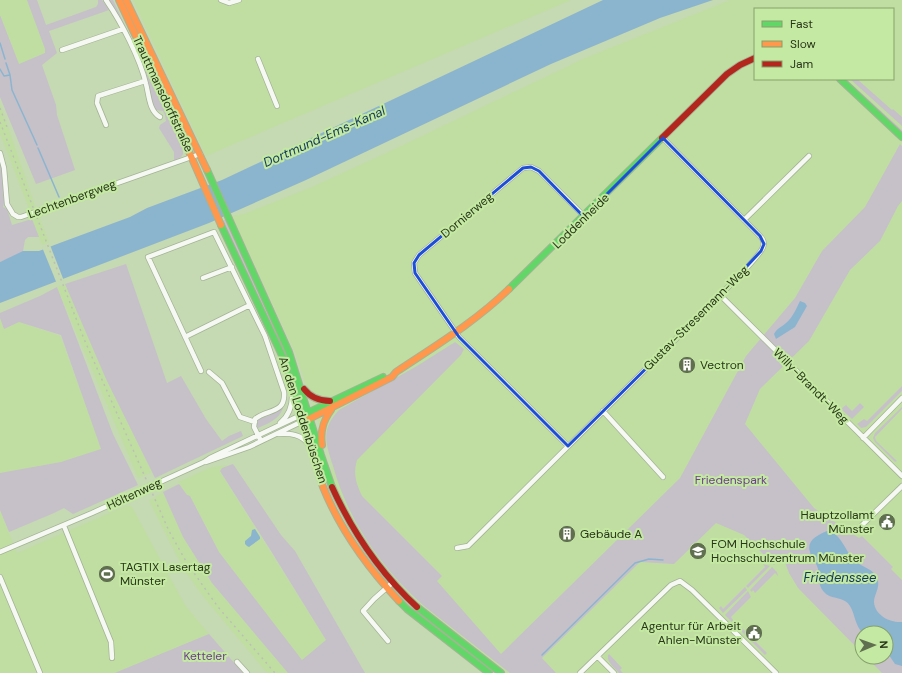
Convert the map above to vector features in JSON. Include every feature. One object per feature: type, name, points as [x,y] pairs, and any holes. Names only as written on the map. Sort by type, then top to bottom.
[{"type":"main road","name":"Trauttmansdorffstraße","points":[[119,0],[192,157]]},
{"type":"main road","name":"Trauttmansdorffstraße","points":[[126,0],[200,154]]},
{"type":"main road","name":"Loddenheide","points":[[302,418],[392,377],[396,372],[456,333],[504,293],[727,74],[740,65],[754,58]]},
{"type":"main road","points":[[841,80],[902,137]]},
{"type":"main road","name":"An den Loddenbüschen","points":[[200,154],[277,324],[300,383],[326,470],[348,518],[374,560],[392,583],[428,616],[501,673]]},
{"type":"main road","name":"An den Loddenbüschen","points":[[192,157],[220,223],[284,358],[323,486],[346,532],[367,564],[386,588],[407,609],[489,673]]},
{"type":"main road","points":[[300,383],[304,391],[309,396],[317,400],[333,404],[320,431],[326,470]]},
{"type":"street","name":"Trauttmansdorffstraße","points":[[106,0],[123,29],[141,68],[152,109],[155,114],[160,117]]},
{"type":"street","points":[[221,0],[228,3],[239,0]]},
{"type":"street","name":"Trauttmansdorffstraße","points":[[62,50],[123,29]]},
{"type":"street","points":[[258,59],[277,106]]},
{"type":"street","name":"Trauttmansdorffstraße","points":[[106,125],[97,103],[98,96],[145,81]]},
{"type":"street","name":"Gustav-Stresemann-Weg","points":[[457,548],[468,546],[720,295],[763,248],[763,240],[663,138]]},
{"type":"street","name":"Lechtenbergweg","points":[[0,152],[4,168],[7,204],[13,214],[18,217],[192,157]]},
{"type":"street","name":"Trauttmansdorffstraße","points":[[192,157],[200,154]]},
{"type":"street","points":[[744,220],[808,156]]},
{"type":"street","name":"Dornierweg","points":[[456,333],[415,272],[414,263],[415,259],[419,255],[523,168],[531,167],[539,171],[584,216]]},
{"type":"street","name":"An den Loddenbüschen","points":[[201,371],[148,257],[214,232],[267,342],[283,386],[284,400],[279,407],[274,411],[259,416],[255,422]]},
{"type":"street","points":[[203,278],[232,267]]},
{"type":"street","name":"Willy-Brandt-Weg","points":[[720,295],[902,476]]},
{"type":"street","points":[[185,337],[250,305]]},
{"type":"street","points":[[456,333],[466,346],[568,446]]},
{"type":"street","points":[[209,372],[222,383],[240,417],[255,422],[254,427],[261,442]]},
{"type":"street","name":"Höltenweg","points":[[276,427],[285,419],[291,404],[291,379]]},
{"type":"street","points":[[863,438],[902,398]]},
{"type":"street","points":[[603,412],[664,477]]},
{"type":"street","name":"Höltenweg","points":[[204,462],[258,435],[302,418]]},
{"type":"street","name":"Höltenweg","points":[[0,552],[64,526],[204,462],[261,442],[302,418]]},
{"type":"street","points":[[276,434],[292,434],[300,436],[306,440],[311,448]]},
{"type":"street","points":[[856,531],[902,486]]},
{"type":"street","points":[[64,526],[111,642],[112,658]]},
{"type":"street","points":[[0,577],[40,673]]},
{"type":"street","points":[[580,673],[671,585],[680,581],[692,590],[776,673]]},
{"type":"street","points":[[388,641],[363,611],[364,608],[392,583]]},
{"type":"street","points":[[598,657],[614,673]]},
{"type":"street","points":[[237,662],[247,673]]},
{"type":"highlighted area","points":[[663,138],[760,236],[764,244],[761,251],[720,295],[568,446],[459,337],[415,273],[414,263],[419,255],[523,168],[531,167],[539,171],[584,217]]},
{"type":"shaded area","points":[[0,0],[27,0],[46,49],[45,53],[19,64],[0,15]]},
{"type":"shaded area","points":[[133,0],[571,0],[206,156]]},
{"type":"shaded area","points":[[730,0],[902,0],[902,673],[504,673],[418,605],[394,581],[376,559],[341,505],[333,482],[330,456],[295,352],[232,216],[244,214],[312,187],[585,58]]},
{"type":"shaded area","points":[[0,103],[36,209],[30,211],[0,134]]},
{"type":"shaded area","points":[[38,214],[49,242],[42,245],[31,216]]},
{"type":"shaded area","points":[[65,284],[106,379],[152,472],[138,478],[57,287]]},
{"type":"shaded area","points":[[0,318],[4,329],[19,322],[60,336],[102,449],[61,462],[0,473]]},
{"type":"shaded area","points":[[230,465],[222,468],[220,472],[326,640],[302,661],[219,552],[190,496],[187,495],[178,482],[212,467]]},
{"type":"shaded area","points":[[163,492],[183,537],[212,583],[288,673],[267,673],[205,599],[184,570],[149,501]]},
{"type":"shaded area","points":[[128,505],[132,507],[185,605],[209,634],[115,673],[0,673],[0,510],[17,553]]},
{"type":"green space","points":[[27,0],[37,0],[46,25],[96,7],[98,0],[102,0],[109,10],[49,31],[57,53],[42,65],[56,105],[57,115],[75,170],[36,184],[0,97],[0,15],[19,64],[45,53],[45,49]]},
{"type":"green space","points":[[108,0],[113,0],[183,147],[183,154],[174,161],[174,152],[159,128],[160,125],[166,121],[165,115],[163,111],[156,110],[154,108],[145,72]]},
{"type":"green space","points":[[844,80],[847,80],[902,130],[902,132]]},
{"type":"green space","points":[[851,80],[858,80],[902,117],[902,126]]},
{"type":"green space","name":"Friedenspark","points":[[900,144],[902,146],[902,201],[880,241],[850,270],[809,341],[760,389],[745,424],[814,508],[859,538],[862,536],[893,567],[891,569],[902,580],[902,673],[882,673],[874,665],[894,665],[894,625],[854,625],[854,645],[798,588],[789,573],[783,557],[774,565],[744,535],[716,523],[674,564],[640,562],[542,658],[556,673],[510,673],[424,606],[394,576],[368,543],[357,525],[339,486],[328,450],[326,437],[329,424],[339,410],[417,366],[455,342],[464,349],[461,355],[357,460],[355,470],[356,478],[362,496],[442,576],[437,581],[501,654],[680,478],[746,356],[795,298],[822,251],[865,207]]},
{"type":"green space","points":[[0,160],[2,167],[3,207],[7,209],[12,225],[32,219],[39,237],[28,237],[25,240],[22,253],[0,262]]},
{"type":"green space","points":[[226,219],[278,331],[293,369],[303,407],[287,358],[222,221]]},
{"type":"green space","points":[[126,264],[167,383],[181,376],[206,419],[222,441],[241,431],[243,436],[155,478],[106,379],[65,284]]},
{"type":"green space","points":[[57,287],[113,434],[138,485],[73,514],[64,508],[9,532],[0,510],[0,473],[61,462],[101,449],[61,335],[19,322],[4,329],[0,318],[0,313]]},
{"type":"green space","points":[[902,386],[902,391],[866,427],[861,428],[857,424],[864,419],[867,421]]},
{"type":"green space","points":[[284,403],[281,413],[275,419],[258,428],[257,421],[259,419],[277,412]]},
{"type":"green space","points":[[860,403],[864,407],[852,419],[841,409],[846,405],[852,411]]},
{"type":"green space","points":[[902,407],[902,409],[875,437],[876,441],[897,461],[895,462],[875,442],[873,438],[875,433]]},
{"type":"green space","points":[[233,464],[281,535],[295,551],[365,673],[288,673],[212,583],[183,537],[163,492],[179,484],[187,495],[190,496],[219,552],[302,660],[326,640],[220,471],[222,468]]},
{"type":"green space","points":[[763,564],[770,566],[748,588],[746,586],[765,567]]},
{"type":"green space","points":[[772,567],[777,572],[778,576],[775,573],[755,593],[753,590],[752,592],[750,590]]},
{"type":"green space","points":[[745,587],[747,590],[723,613],[719,608],[721,606],[723,609]]},
{"type":"green space","points":[[748,591],[751,597],[731,617],[733,620],[732,622],[725,615]]},
{"type":"green space","points":[[736,622],[767,653],[765,655],[734,624]]},
{"type":"green space","name":"Ketteler","points":[[209,634],[243,673],[115,673],[117,672]]},
{"type":"green space","points":[[609,654],[622,668],[620,670],[623,673],[619,673],[611,665],[608,658]]},
{"type":"water","name":"Dortmund-Ems-Kanal","points":[[603,0],[713,0],[660,18],[551,64],[306,180],[209,223],[0,303],[0,262],[23,251],[39,251],[130,217],[147,208],[222,180]]},
{"type":"water","points":[[800,301],[805,303],[807,306],[795,327],[776,339],[774,334],[791,318]]},
{"type":"water","points":[[255,529],[260,539],[249,547],[245,544],[245,541],[251,536],[252,530]]},
{"type":"water","name":"Friedenssee","points":[[827,531],[832,532],[840,539],[855,561],[871,570],[875,575],[878,581],[878,587],[874,599],[877,611],[884,618],[902,622],[902,666],[894,663],[894,625],[857,625],[852,609],[848,603],[829,596],[821,588],[819,573],[809,548],[811,541]]},
{"type":"pier","points":[[50,245],[64,281],[57,284],[42,247]]},
{"type":"waterway","points":[[0,43],[5,59]]},
{"type":"waterway","points":[[6,63],[10,75],[12,90],[37,145]]},
{"type":"waterway","points":[[0,69],[4,76],[10,75]]},
{"type":"waterway","points":[[38,148],[59,197]]},
{"type":"waterway","points":[[542,655],[635,563],[649,559],[663,560]]},
{"type":"railway","points":[[0,108],[7,127]]},
{"type":"railway","points":[[0,122],[84,339],[169,531],[187,563],[218,607],[275,673]]},
{"type":"traffic: fast","points":[[841,80],[902,137]]},
{"type":"traffic: fast","points":[[509,289],[662,138]]},
{"type":"traffic: fast","points":[[207,170],[289,352],[332,487]]},
{"type":"traffic: fast","points":[[221,225],[286,364],[315,460]]},
{"type":"traffic: fast","points":[[307,413],[383,377]]},
{"type":"traffic: fast","points":[[399,601],[407,609],[489,673]]},
{"type":"traffic: fast","points":[[417,607],[501,673]]},
{"type":"traffic: slow","points":[[119,0],[180,131],[221,225]]},
{"type":"traffic: slow","points":[[126,0],[207,170]]},
{"type":"traffic: slow","points":[[307,420],[392,377],[396,372],[469,323],[509,289]]},
{"type":"traffic: slow","points":[[322,445],[321,435],[323,426],[331,410]]},
{"type":"traffic: slow","points":[[315,460],[323,487],[346,533],[376,575],[399,601]]},
{"type":"traffic: jam","points":[[662,138],[727,74],[740,65],[754,58]]},
{"type":"traffic: jam","points":[[304,389],[309,395],[322,400],[330,401]]},
{"type":"traffic: jam","points":[[332,487],[340,504],[368,552],[391,580],[417,607]]},
{"type":"place","name":"Vectron","points":[[687,365]]},
{"type":"place","name":"Hauptzollamt Münster","points":[[887,522]]},
{"type":"place","name":"Gebäude A","points":[[567,534]]},
{"type":"place","name":"FOM Hochschule Hochschulzentrum Münster","points":[[698,551]]},
{"type":"place","name":"TAGTIX Lasertag Münster","points":[[107,574]]},
{"type":"place","name":"Agentur für Arbeit Ahlen-Münster","points":[[754,633]]}]
